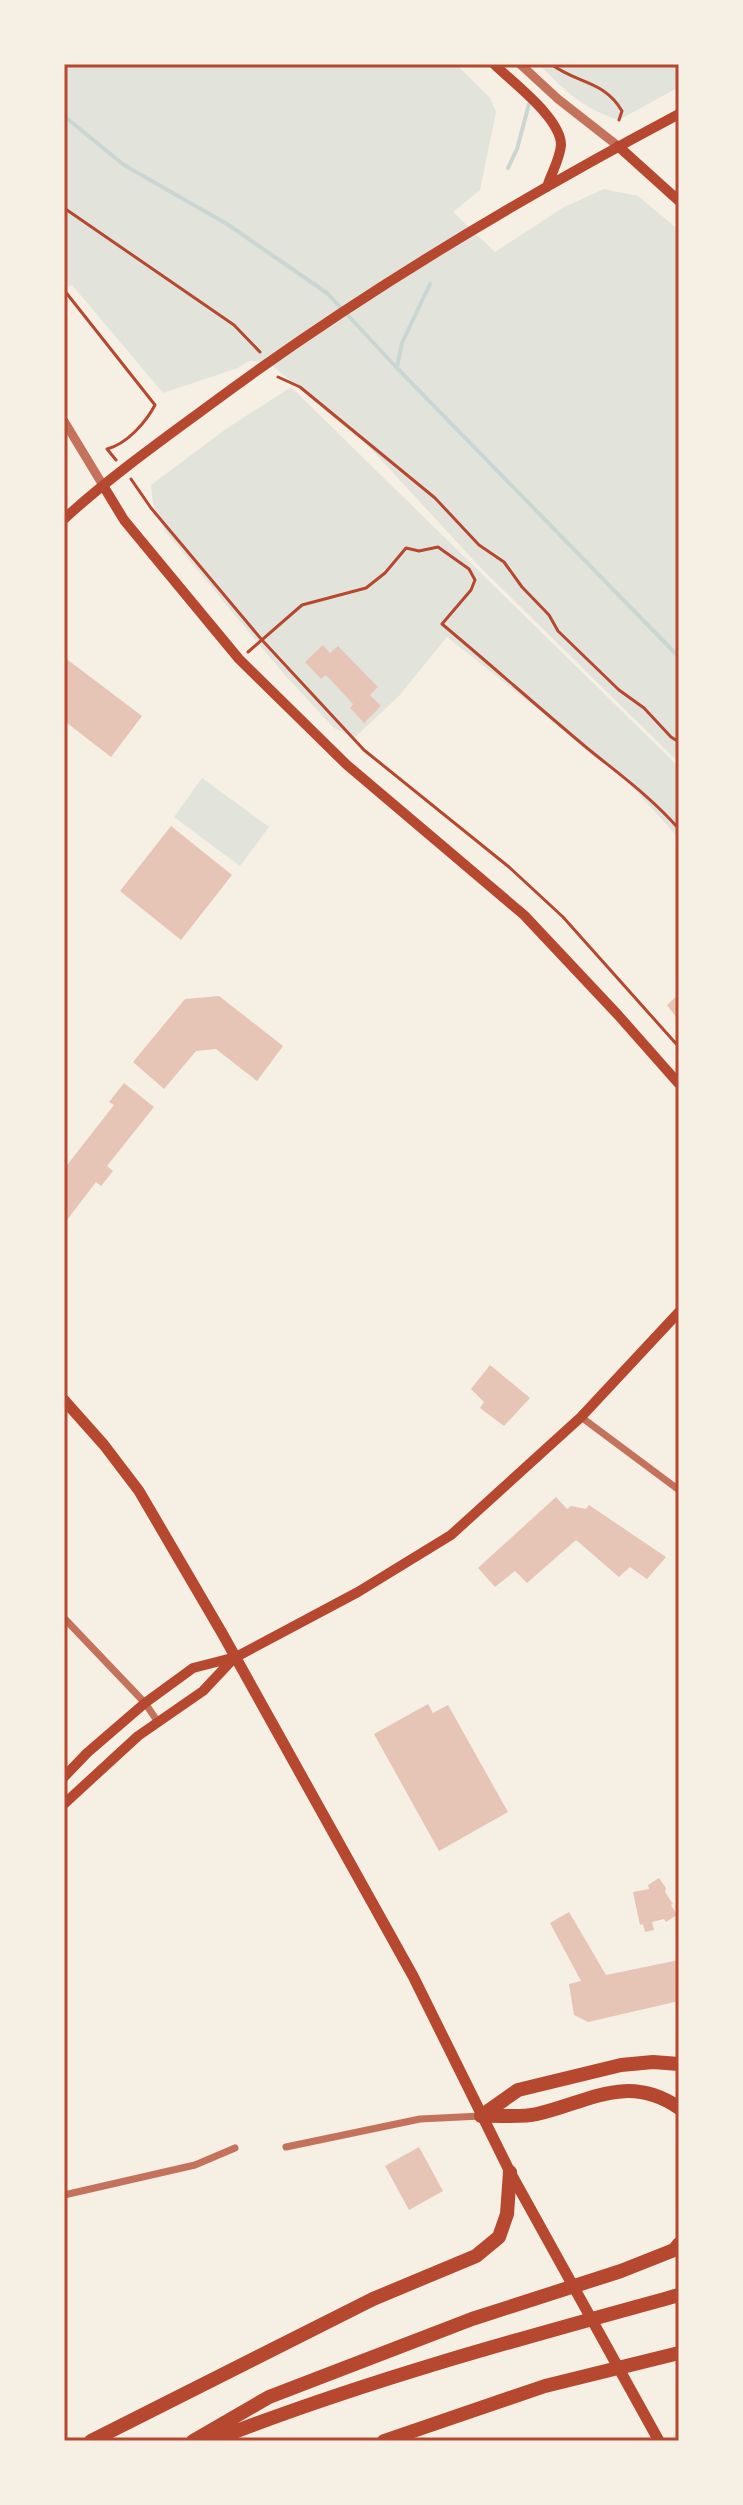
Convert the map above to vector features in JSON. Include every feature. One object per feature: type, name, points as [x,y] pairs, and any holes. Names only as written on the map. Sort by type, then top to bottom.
[{"type":"highway","points":[[481,2116],[518,2090],[621,2065],[653,2062],[679,2064]]},
{"type":"highway","points":[[481,2116],[535,2115],[614,2092],[637,2092],[663,2099],[679,2108]]},
{"type":"highway","points":[[91,2441],[373,2299],[476,2256],[499,2237],[507,2214],[510,2172]]},
{"type":"highway","points":[[193,2441],[269,2397],[472,2319],[621,2271],[674,2250],[679,2244]]},
{"type":"highway","points":[[211,2441],[341,2395],[507,2343],[679,2295]]},
{"type":"highway","points":[[384,2441],[545,2386],[679,2353]]},
{"type":"main road","points":[[494,64],[551,119],[559,134],[560,153],[547,187]]},
{"type":"main road","points":[[64,519],[124,469],[291,345],[431,253],[679,114]]},
{"type":"main road","points":[[618,146],[679,201]]},
{"type":"main road","points":[[104,487],[124,520],[239,659],[347,765],[524,915],[608,1003],[679,1084]]},
{"type":"main road","points":[[64,1777],[145,1703],[193,1668],[236,1657],[358,1592],[451,1535],[581,1417],[679,1312]]},
{"type":"main road","points":[[64,1400],[139,1491],[236,1657],[413,1976],[510,2172],[659,2441]]},
{"type":"main road","points":[[64,1804],[138,1736],[203,1691],[236,1657]]},
{"type":"street","points":[[520,64],[558,99],[618,146]]},
{"type":"street","points":[[64,421],[104,487]]},
{"type":"street","points":[[581,1417],[679,1490]]},
{"type":"street","points":[[64,1618],[145,1703],[158,1722]]},
{"type":"street","points":[[286,2147],[420,2119],[481,2116]]},
{"type":"street","points":[[64,2195],[195,2165],[235,2148]]},
{"type":"path","points":[[551,64],[568,75],[602,88],[614,98],[622,111],[619,120]]},
{"type":"path","points":[[64,208],[234,325],[262,354]]},
{"type":"path","points":[[64,290],[155,405],[141,426],[113,448],[107,449],[151,508],[262,640],[364,750],[509,867],[563,917],[679,1047]]},
{"type":"path","points":[[278,377],[312,396],[435,498],[479,545],[504,562],[522,587],[549,615],[558,631],[679,742]]},
{"type":"path","points":[[239,659],[302,605],[366,588],[385,573],[406,548],[419,551],[438,547],[469,569],[475,580],[471,590],[442,624],[643,792],[679,829]]},
{"type":"shaded area","points":[[64,64],[456,64],[490,98],[496,112],[480,190],[453,212],[495,252],[564,207],[604,189],[638,196],[679,230],[679,763],[479,566],[371,449],[268,362],[249,361],[238,368],[163,393],[72,285],[64,288]]},
{"type":"shaded area","points":[[539,64],[679,64],[679,87],[619,120],[595,111],[575,98]]},
{"type":"shaded area","points":[[291,387],[679,767],[679,838],[623,777],[447,637],[398,697],[354,738],[334,728],[283,673],[165,531],[153,504],[151,485],[226,429]]},
{"type":"shaded area","points":[[202,778],[269,827],[240,866],[174,817]]},
{"type":"building","points":[[323,645],[330,653],[338,646],[378,687],[370,695],[381,706],[364,723],[350,708],[353,704],[326,675],[321,679],[305,662]]},
{"type":"building","points":[[64,657],[142,716],[111,757],[67,723],[64,727]]},
{"type":"building","points":[[171,826],[232,875],[181,940],[120,891]]},
{"type":"building","points":[[679,994],[679,1021],[667,1005]]},
{"type":"building","points":[[219,996],[283,1046],[257,1081],[216,1049],[196,1051],[164,1089],[133,1062],[185,999]]},
{"type":"building","points":[[124,1083],[154,1107],[107,1166],[113,1171],[101,1186],[96,1182],[64,1224],[64,1169],[114,1105],[109,1102]]},
{"type":"building","points":[[490,1365],[530,1398],[504,1426],[480,1408],[484,1402],[471,1389]]},
{"type":"building","points":[[556,1497],[567,1509],[571,1506],[586,1509],[589,1505],[666,1557],[647,1579],[630,1567],[619,1577],[576,1540],[527,1583],[515,1571],[495,1587],[478,1568]]},
{"type":"building","points":[[428,1704],[433,1713],[448,1705],[508,1812],[439,1851],[374,1734]]},
{"type":"building","points":[[659,1878],[677,1915],[666,1922],[664,1919],[652,1922],[654,1930],[645,1932],[643,1924],[640,1925],[633,1892],[649,1889],[648,1885]]},
{"type":"building","points":[[569,1912],[606,1975],[679,1960],[679,2001],[588,2022],[574,2015],[569,1984],[581,1981],[550,1923]]},
{"type":"building","points":[[419,2147],[443,2191],[409,2210],[385,2166]]},
{"type":"waterway","points":[[508,168],[517,149],[529,104]]},
{"type":"waterway","points":[[64,116],[124,165],[227,224],[327,293],[679,657]]},
{"type":"waterway","points":[[397,367],[402,343],[430,284]]}]
